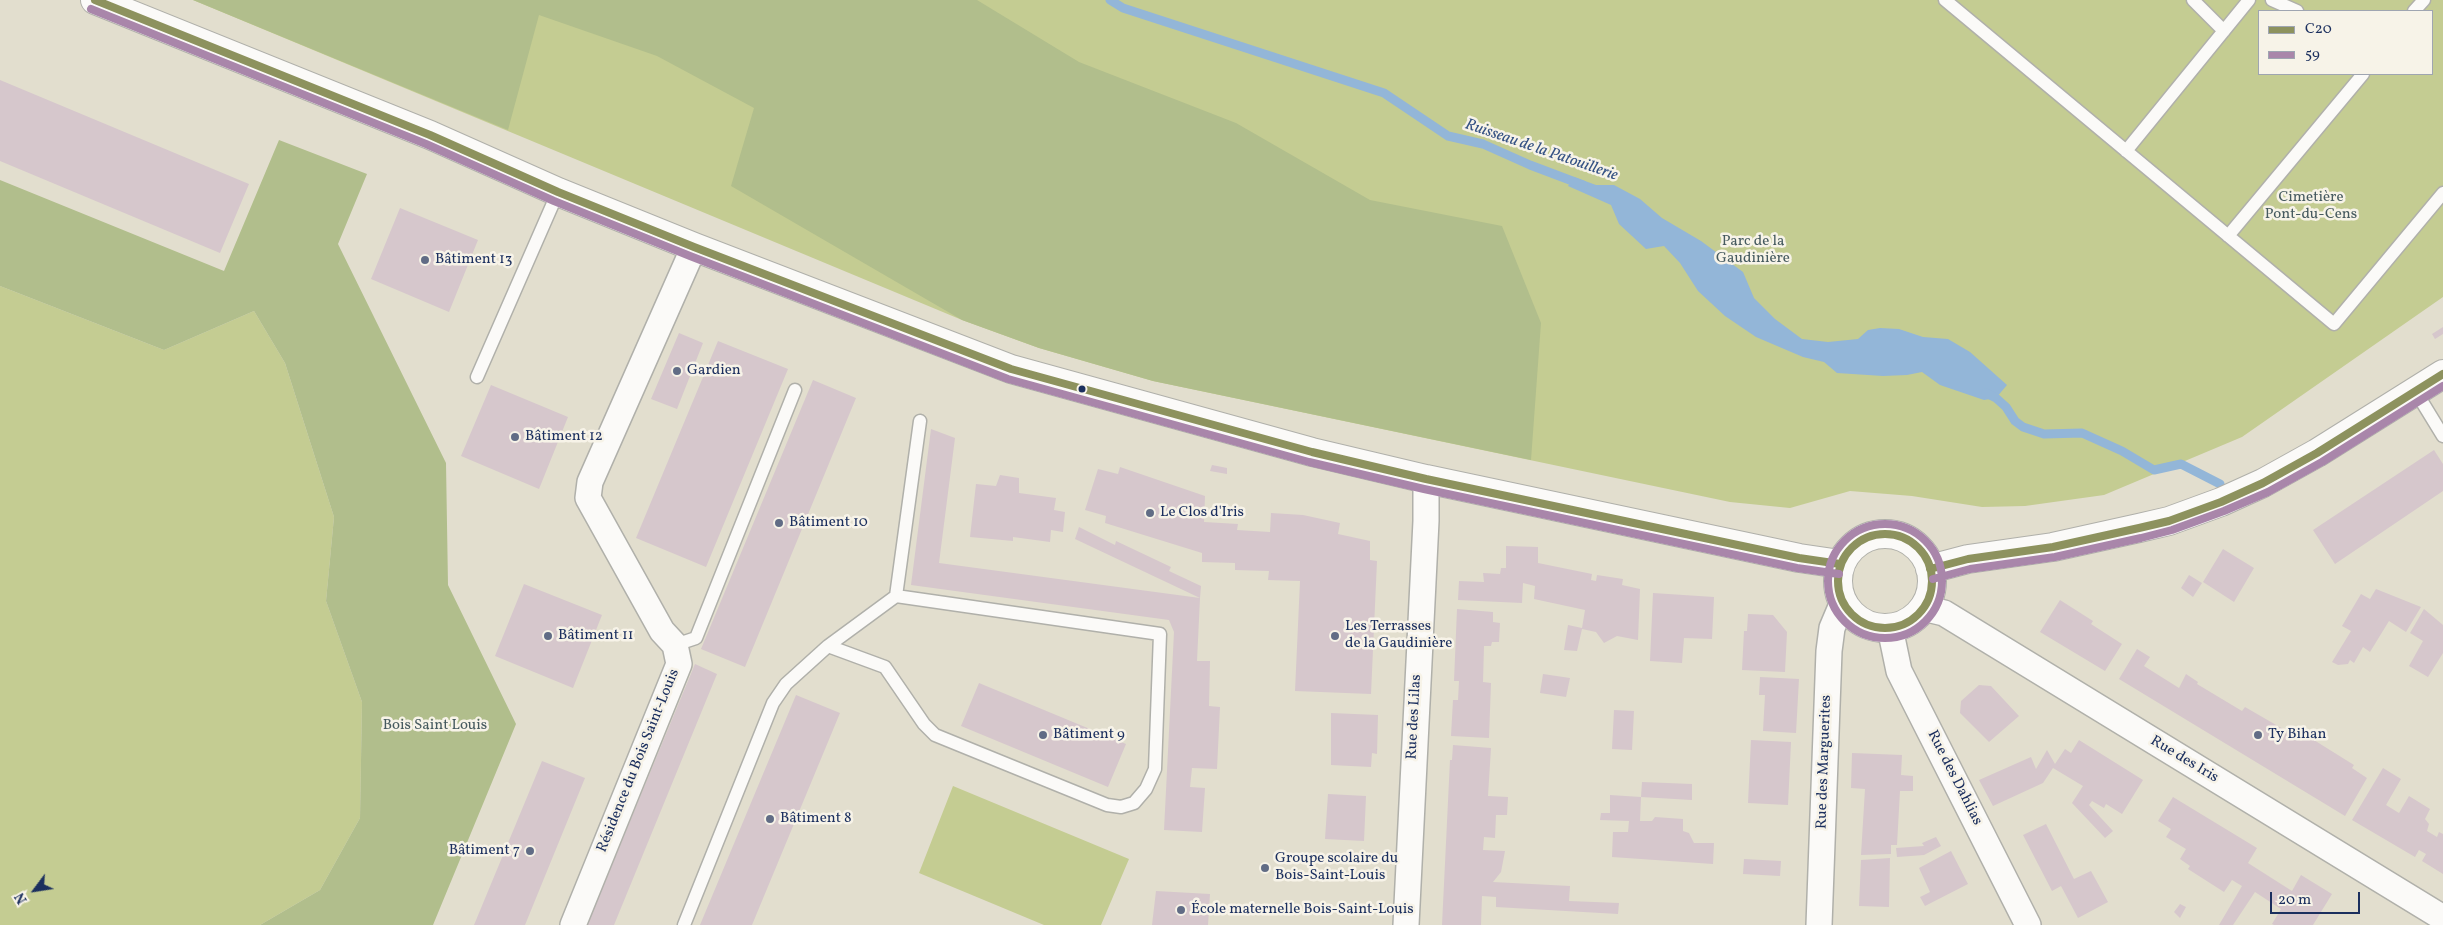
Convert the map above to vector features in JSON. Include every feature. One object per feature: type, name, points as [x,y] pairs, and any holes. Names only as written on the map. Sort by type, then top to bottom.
[{"type":"street","points":[[95,0],[421,131],[558,192],[694,247],[1011,369],[1312,452],[1426,479],[1799,558],[1840,564]]},
{"type":"street","name":"Résidence du Bois Saint-Louis","points":[[573,925],[679,664],[675,645],[662,631],[588,498],[594,473],[694,247]]},
{"type":"street","points":[[1930,569],[1968,560],[2052,546],[2130,530],[2199,510],[2244,492],[2286,471],[2443,374]]},
{"type":"street","name":"Rue des Lilas","points":[[1406,925],[1426,521],[1426,479]]},
{"type":"street","points":[[1887,533],[1901,536],[1915,544],[1924,555],[1930,569],[1932,582],[1930,596],[1923,608],[1908,621],[1890,628],[1876,627],[1863,622],[1851,614],[1838,590],[1837,577],[1840,564],[1848,551],[1858,541],[1872,535],[1887,533]]},
{"type":"street","name":"Rue des Marguerites","points":[[1819,925],[1829,651],[1832,628],[1843,602]]},
{"type":"street","name":"Rue des Iris","points":[[1923,608],[1944,613],[2443,918]]},
{"type":"street","name":"Rue des Dahlias","points":[[1890,628],[1899,672],[2028,925]]},
{"type":"lane","points":[[1945,0],[2334,324],[2443,193]]},
{"type":"lane","points":[[2193,0],[2224,31]]},
{"type":"lane","points":[[2126,151],[2249,0]]},
{"type":"lane","points":[[2272,0],[2295,10]]},
{"type":"lane","points":[[2415,10],[2424,0]]},
{"type":"lane","points":[[2228,236],[2362,75]]},
{"type":"lane","points":[[477,377],[558,192]]},
{"type":"lane","points":[[675,645],[696,638],[795,390]]},
{"type":"lane","points":[[2416,392],[2443,436]]},
{"type":"lane","points":[[896,596],[920,421]]},
{"type":"lane","points":[[684,925],[773,703],[786,684],[828,646],[896,596],[1160,634],[1155,769],[1146,789],[1134,803],[1121,807],[1107,805],[935,735],[924,724],[885,668],[828,646]]},
{"type":"green space","name":"Parc de la Gaudinière","points":[[193,0],[2443,0],[2443,297],[2242,437],[2104,495],[2025,506],[1982,507],[1912,496],[1850,491],[1790,508],[1730,502],[1153,381],[1039,348],[962,320]]},
{"type":"green space","points":[[193,0],[977,0],[1079,62],[1236,123],[1370,200],[1502,226],[1541,323],[1531,460],[1153,381],[1039,348],[962,320],[731,186],[754,108],[657,56],[539,15],[508,130]]},
{"type":"green space","name":"Bois Saint Louis","points":[[279,140],[367,174],[338,244],[446,463],[448,585],[516,724],[433,925],[260,925],[320,890],[360,818],[362,702],[326,601],[334,517],[285,363],[254,311],[164,350],[0,286],[0,180],[224,271]]},
{"type":"green space","points":[[0,286],[164,350],[254,311],[285,363],[334,517],[326,601],[362,702],[360,818],[320,890],[260,925],[0,925]]},
{"type":"green space","points":[[953,786],[1129,859],[1101,925],[1044,925],[919,873]]},
{"type":"water","points":[[1574,177],[1596,185],[1614,185],[1640,199],[1662,218],[1701,241],[1743,272],[1754,298],[1775,319],[1802,339],[1828,342],[1858,339],[1868,330],[1880,328],[1899,329],[1923,337],[1948,339],[1970,352],[2007,385],[1996,398],[1984,400],[1940,385],[1922,372],[1883,376],[1837,373],[1824,362],[1803,357],[1756,337],[1725,316],[1698,291],[1680,263],[1664,246],[1646,249],[1619,224],[1611,205],[1568,186]]},
{"type":"building","points":[[0,80],[249,184],[220,253],[0,161]]},
{"type":"building","name":"Bâtiment 13","points":[[400,208],[478,240],[449,312],[371,279]]},
{"type":"building","points":[[2443,327],[2443,334],[2435,339],[2432,334]]},
{"type":"building","name":"Gardien","points":[[679,333],[703,343],[677,409],[651,399]]},
{"type":"building","points":[[718,341],[788,369],[706,567],[636,538]]},
{"type":"building","name":"Bâtiment 10","points":[[813,380],[856,398],[745,667],[701,649]]},
{"type":"building","name":"Bâtiment 12","points":[[491,385],[568,417],[539,489],[461,456]]},
{"type":"building","points":[[931,429],[955,438],[939,563],[1200,598],[1197,661],[1210,661],[1209,706],[1220,707],[1217,769],[1192,768],[1190,787],[1205,788],[1202,832],[1164,830],[1174,632],[1169,620],[911,585]]},
{"type":"building","points":[[2434,450],[2443,464],[2443,491],[2335,564],[2313,530]]},
{"type":"building","points":[[1212,465],[1227,468],[1227,474],[1210,471]]},
{"type":"building","name":"Les Terrasses de la Gaudinière","points":[[1120,467],[1205,496],[1204,522],[1238,524],[1237,530],[1270,532],[1271,513],[1303,515],[1340,523],[1338,534],[1370,541],[1370,560],[1377,561],[1371,694],[1295,691],[1300,581],[1268,580],[1269,571],[1235,570],[1235,563],[1202,562],[1202,553],[1105,523],[1106,516],[1085,510],[1098,469],[1118,474]]},
{"type":"building","points":[[1000,475],[1019,478],[1019,493],[1056,498],[1054,510],[1065,512],[1063,532],[1051,530],[1050,542],[1013,537],[1013,541],[970,537],[976,484],[996,486]]},
{"type":"building","points":[[1079,527],[1115,545],[1116,541],[1171,567],[1169,571],[1201,586],[1200,598],[1075,539]]},
{"type":"building","points":[[1506,546],[1538,547],[1538,563],[1592,574],[1591,580],[1596,581],[1597,575],[1623,579],[1622,585],[1640,589],[1638,640],[1617,636],[1604,643],[1596,632],[1582,629],[1577,651],[1564,650],[1568,625],[1582,628],[1585,610],[1534,599],[1535,586],[1523,583],[1522,603],[1458,600],[1459,581],[1484,582],[1483,573],[1500,574],[1501,568],[1506,568]]},
{"type":"building","points":[[2223,549],[2254,568],[2234,602],[2203,582]]},
{"type":"building","points":[[2189,575],[2202,583],[2193,597],[2181,588]]},
{"type":"building","name":"Bâtiment 11","points":[[524,584],[602,615],[573,688],[495,656]]},
{"type":"building","points":[[2376,589],[2421,607],[2406,632],[2389,621],[2370,652],[2363,647],[2354,663],[2350,660],[2348,664],[2338,665],[2332,662],[2351,631],[2342,626],[2361,594],[2370,599]]},
{"type":"building","points":[[1653,593],[1714,597],[1712,639],[1684,638],[1682,663],[1650,661]]},
{"type":"building","points":[[2060,600],[2093,621],[2091,624],[2122,644],[2105,671],[2040,632]]},
{"type":"building","points":[[1457,609],[1493,612],[1493,622],[1500,623],[1499,642],[1492,642],[1491,646],[1484,646],[1483,682],[1491,683],[1489,738],[1451,736],[1453,700],[1458,700],[1459,681],[1454,681]]},
{"type":"building","points":[[2424,609],[2443,625],[2443,653],[2428,677],[2409,666],[2423,641],[2410,633]]},
{"type":"building","points":[[1748,614],[1773,615],[1787,632],[1785,672],[1742,670],[1744,631],[1747,631]]},
{"type":"building","points":[[2137,649],[2150,657],[2144,666],[2179,688],[2186,674],[2198,682],[2197,684],[2242,711],[2245,707],[2290,733],[2293,727],[2354,765],[2352,768],[2367,778],[2345,816],[2119,679]]},
{"type":"building","points":[[695,664],[717,674],[614,925],[587,925]]},
{"type":"building","points":[[1543,674],[1570,678],[1566,697],[1540,693]]},
{"type":"building","points":[[1760,677],[1799,679],[1796,733],[1763,731],[1765,695],[1759,695]]},
{"type":"building","name":"Bâtiment 9","points":[[979,683],[1126,744],[1108,787],[961,726]]},
{"type":"building","points":[[1979,685],[1991,686],[2019,716],[1989,742],[1960,713],[1961,701]]},
{"type":"building","name":"Bâtiment 8","points":[[796,695],[840,713],[752,925],[700,925]]},
{"type":"building","points":[[1614,710],[1634,711],[1632,750],[1612,749]]},
{"type":"building","points":[[1331,713],[1378,715],[1377,754],[1372,753],[1371,767],[1331,765]]},
{"type":"building","points":[[1751,740],[1791,742],[1788,805],[1748,803]]},
{"type":"building","points":[[2079,740],[2143,780],[2122,814],[2106,804],[2104,808],[2092,801],[2089,805],[2113,831],[2105,838],[2072,803],[2083,786],[2053,768],[2043,783],[1993,806],[1979,780],[2031,757],[2036,769],[2047,750],[2055,764],[2065,749],[2071,753]]},
{"type":"building","points":[[1453,745],[1491,748],[1488,796],[1508,797],[1507,815],[1496,815],[1495,838],[1484,837],[1483,850],[1505,851],[1501,872],[1493,882],[1570,886],[1569,901],[1619,903],[1618,914],[1496,907],[1496,897],[1482,896],[1481,925],[1442,925],[1450,760],[1452,760]]},
{"type":"building","points":[[1852,753],[1902,755],[1901,775],[1913,776],[1913,791],[1900,791],[1897,845],[1891,845],[1891,854],[1861,855],[1865,789],[1851,788]]},
{"type":"building","name":"Bâtiment 7","points":[[542,761],[585,778],[525,925],[474,925]]},
{"type":"building","points":[[2383,768],[2401,779],[2386,805],[2399,813],[2409,796],[2430,809],[2425,819],[2429,824],[2427,831],[2437,837],[2439,832],[2443,834],[2443,874],[2422,861],[2426,854],[2419,850],[2415,857],[2352,820]]},
{"type":"building","points":[[1642,782],[1692,784],[1692,800],[1641,797]]},
{"type":"building","points":[[1328,794],[1366,796],[1364,841],[1325,839]]},
{"type":"building","points":[[1610,795],[1641,797],[1640,821],[1652,821],[1655,817],[1683,819],[1683,831],[1689,833],[1694,843],[1714,843],[1713,864],[1612,857],[1613,832],[1628,832],[1629,821],[1600,820],[1601,813],[1610,813]]},
{"type":"building","points":[[2173,797],[2257,848],[2248,863],[2292,891],[2301,875],[2332,894],[2313,925],[2272,924],[2281,909],[2255,892],[2233,925],[2219,925],[2242,886],[2232,880],[2224,892],[2188,869],[2190,866],[2180,859],[2186,849],[2166,837],[2171,829],[2158,821]]},
{"type":"building","points":[[2046,824],[2074,879],[2091,871],[2108,902],[2078,918],[2061,886],[2052,891],[2023,835]]},
{"type":"building","points":[[1936,837],[1941,846],[1924,855],[1897,857],[1896,848],[1924,846],[1922,843]]},
{"type":"building","points":[[1951,851],[1968,884],[1925,906],[1920,897],[1930,892],[1919,868]]},
{"type":"building","points":[[1890,858],[1889,907],[1859,906],[1861,860]]},
{"type":"building","points":[[1744,859],[1781,861],[1780,876],[1743,874]]},
{"type":"building","name":"École maternelle Bois-Saint-Louis","points":[[1156,891],[1210,894],[1208,925],[1152,925]]},
{"type":"building","points":[[2180,904],[2186,907],[2180,918],[2174,912]]},
{"type":"waterway","name":"Ruisseau de la Patouillerie","points":[[1110,0],[1123,8],[1384,93],[1448,136],[1483,144],[1530,165],[1583,185]]},
{"type":"waterway","name":"Ruisseau de la Patouillerie","points":[[1986,393],[1996,398],[2006,407],[2015,421],[2023,427],[2044,434],[2082,433],[2122,451],[2154,470],[2181,464],[2220,484]]},
{"type":"transit line","name":"C20","points":[[95,0],[430,135],[558,192],[694,247],[1011,369],[1312,452],[1426,479],[1799,558],[1840,564]]},
{"type":"transit line","name":"59","points":[[91,9],[426,144],[554,201],[690,256],[1008,379],[1309,462],[1424,489],[1797,568],[1839,574]]},
{"type":"transit line","name":"C20","points":[[1930,569],[1968,559],[2053,547],[2139,528],[2169,521],[2221,502],[2263,483],[2317,453],[2443,374]]},
{"type":"transit line","name":"59","points":[[1933,579],[1970,569],[2055,557],[2141,538],[2172,530],[2224,511],[2268,492],[2322,462],[2443,386]]},
{"type":"transit line","name":"59","points":[[1885,524],[1907,528],[1925,541],[1938,559],[1942,581],[1938,603],[1925,621],[1907,634],[1885,638],[1863,634],[1845,621],[1832,603],[1828,581],[1832,559],[1845,541],[1863,528],[1885,524]]},
{"type":"transit line","name":"C20","points":[[1885,534],[1903,538],[1918,548],[1928,563],[1932,581],[1928,599],[1918,614],[1903,624],[1885,628],[1867,624],[1852,614],[1842,599],[1838,581],[1842,563],[1852,548],[1867,538],[1885,534]]},
{"type":"place","name":"Bâtiment 13","points":[[425,260]]},
{"type":"place","name":"Gardien","points":[[677,371]]},
{"type":"place","name":"Bâtiment 12","points":[[515,437]]},
{"type":"place","name":"Le Clos d'Iris","points":[[1150,513]]},
{"type":"place","name":"Bâtiment 10","points":[[779,523]]},
{"type":"place","name":"Bâtiment 11","points":[[548,636]]},
{"type":"place","name":"Les Terrasses de la Gaudinière","points":[[1335,636]]},
{"type":"place","name":"Bâtiment 9","points":[[1043,735]]},
{"type":"place","name":"Ty Bihan","points":[[2258,735]]},
{"type":"place","name":"Bâtiment 8","points":[[770,819]]},
{"type":"place","name":"Bâtiment 7","points":[[530,851]]},
{"type":"place","name":"Groupe scolaire du Bois-Saint-Louis","points":[[1265,868]]},
{"type":"place","name":"École maternelle Bois-Saint-Louis","points":[[1181,910]]},
{"type":"park label","name":"Cimetière Pont-du-Cens","points":[[2311,206]]}]
